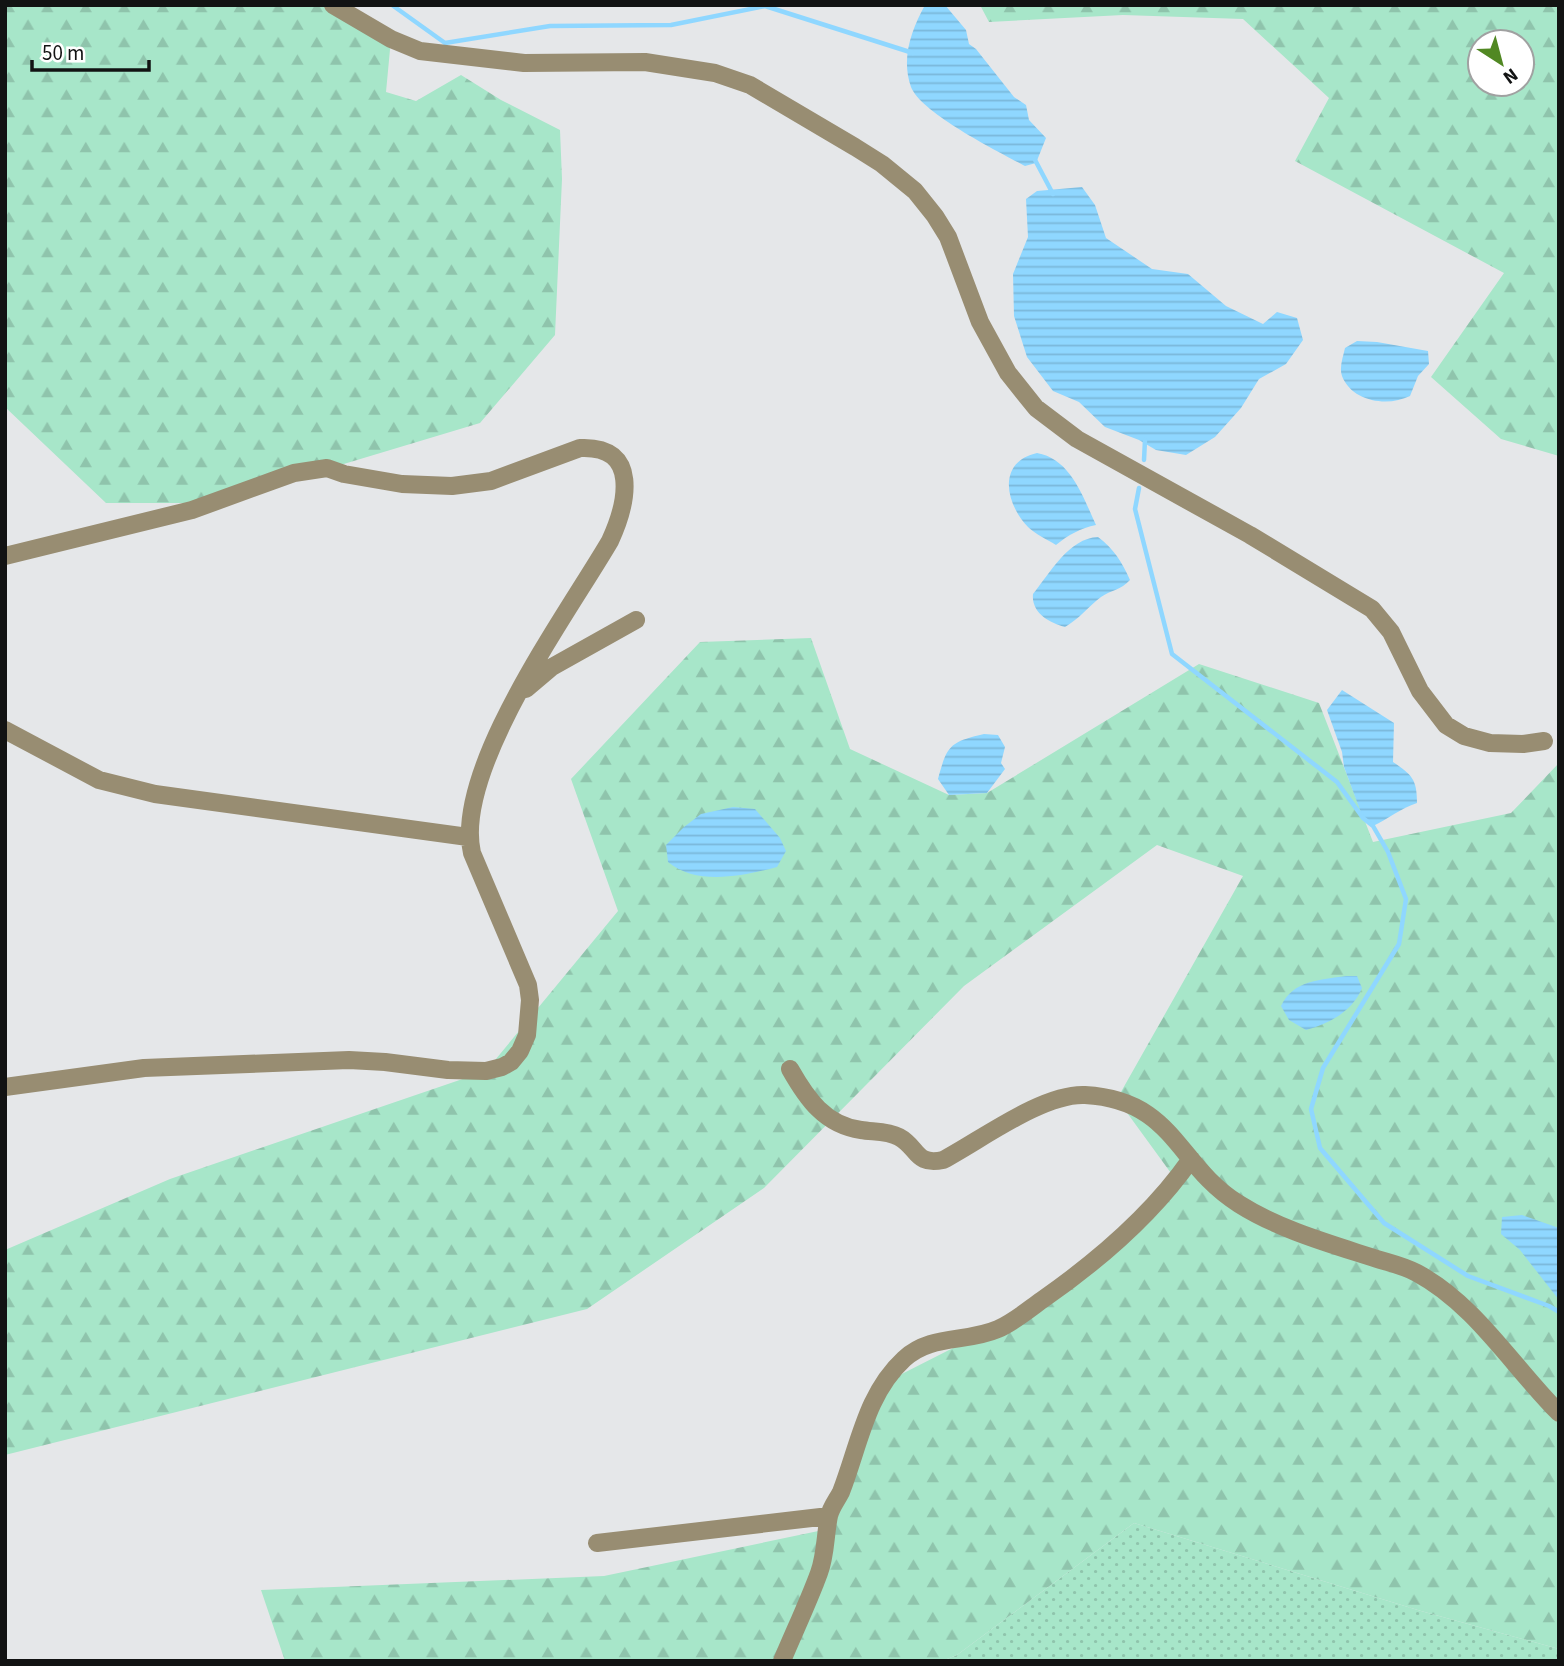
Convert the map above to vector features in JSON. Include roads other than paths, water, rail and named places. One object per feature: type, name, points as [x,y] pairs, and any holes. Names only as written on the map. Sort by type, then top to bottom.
[{"type":"street","points":[[333,5],[391,39],[420,51],[524,63],[645,62],[715,73],[750,85],[855,147],[882,164],[915,191],[935,216],[948,237],[980,322],[1008,373],[1036,408],[1077,439],[1250,535],[1372,609],[1391,632],[1420,691],[1446,725],[1464,736],[1490,743],[1523,744],[1544,741]]},
{"type":"street","points":[[5,556],[192,510],[294,474],[327,468],[344,474],[402,484],[452,486],[491,481],[580,448],[601,450],[614,457],[625,477],[625,499],[618,523],[503,721],[485,764],[470,821],[468,837],[472,853],[528,985],[530,1018],[527,1035],[520,1051],[511,1062],[486,1071],[349,1060],[144,1068],[5,1087]]},
{"type":"street","points":[[518,695],[552,667],[636,620]]},
{"type":"street","points":[[5,730],[99,780],[155,794],[468,837]]},
{"type":"street","points":[[790,1069],[817,1110],[852,1129],[897,1135],[908,1143],[916,1155],[925,1161],[933,1162],[943,1160],[1062,1097],[1084,1095],[1117,1099],[1142,1109],[1166,1128],[1221,1191],[1240,1205],[1289,1228],[1417,1273],[1449,1295],[1474,1317],[1530,1385],[1559,1413]]},
{"type":"street","points":[[782,1661],[820,1572],[827,1542],[829,1516],[841,1491],[863,1420],[901,1361],[918,1347],[935,1341],[986,1335],[1006,1326],[1065,1284],[1148,1212],[1191,1158]]},
{"type":"street","points":[[597,1543],[829,1516]]},
{"type":"water","points":[[925,5],[945,5],[966,30],[969,44],[1014,97],[1026,105],[1029,120],[1046,138],[1036,163],[1025,166],[980,142],[945,120],[918,97],[908,76],[907,55]]},
{"type":"water","points":[[1082,187],[1095,205],[1106,238],[1152,269],[1188,274],[1226,306],[1263,324],[1277,312],[1297,318],[1303,340],[1286,364],[1259,379],[1241,408],[1215,437],[1186,455],[1156,450],[1139,440],[1105,427],[1079,402],[1053,391],[1027,357],[1014,316],[1013,274],[1028,237],[1026,199],[1037,191]]},
{"type":"water","points":[[1357,341],[1428,351],[1429,364],[1418,376],[1410,396],[1392,401],[1372,400],[1362,397],[1347,385],[1341,373],[1342,359],[1345,348]]},
{"type":"water","points":[[1037,453],[1059,463],[1067,471],[1081,491],[1096,525],[1075,532],[1056,545],[1028,527],[1014,507],[1010,495],[1009,484],[1015,465]]},
{"type":"water","points":[[1098,537],[1117,556],[1130,580],[1101,597],[1065,627],[1053,623],[1038,612],[1033,594],[1069,550],[1078,543]]},
{"type":"water","points":[[1342,690],[1394,723],[1393,762],[1409,774],[1416,788],[1417,803],[1373,826],[1363,818],[1327,710]]},
{"type":"water","points":[[984,734],[998,735],[1005,747],[1001,763],[1005,769],[987,793],[949,795],[938,779],[948,752],[957,743]]},
{"type":"water","points":[[733,807],[755,809],[780,838],[786,851],[777,867],[735,876],[706,877],[679,869],[668,862],[666,845],[684,827],[701,814]]},
{"type":"water","points":[[1357,976],[1362,988],[1346,1010],[1323,1024],[1306,1030],[1289,1020],[1281,1006],[1293,991],[1317,980]]},
{"type":"water","points":[[1522,1215],[1559,1228],[1559,1300],[1520,1250],[1501,1234],[1502,1217]]},
{"type":"waterway","points":[[392,5],[445,43],[550,26],[671,25],[765,6],[913,53]]},
{"type":"waterway","points":[[1034,158],[1053,194]]},
{"type":"waterway","points":[[1144,460],[1145,440]]},
{"type":"waterway","points":[[1139,488],[1135,509],[1172,654],[1337,782],[1363,818],[1373,826],[1388,852],[1406,899],[1399,944],[1323,1068],[1311,1109],[1320,1148],[1384,1223],[1468,1276],[1559,1312]]}]
